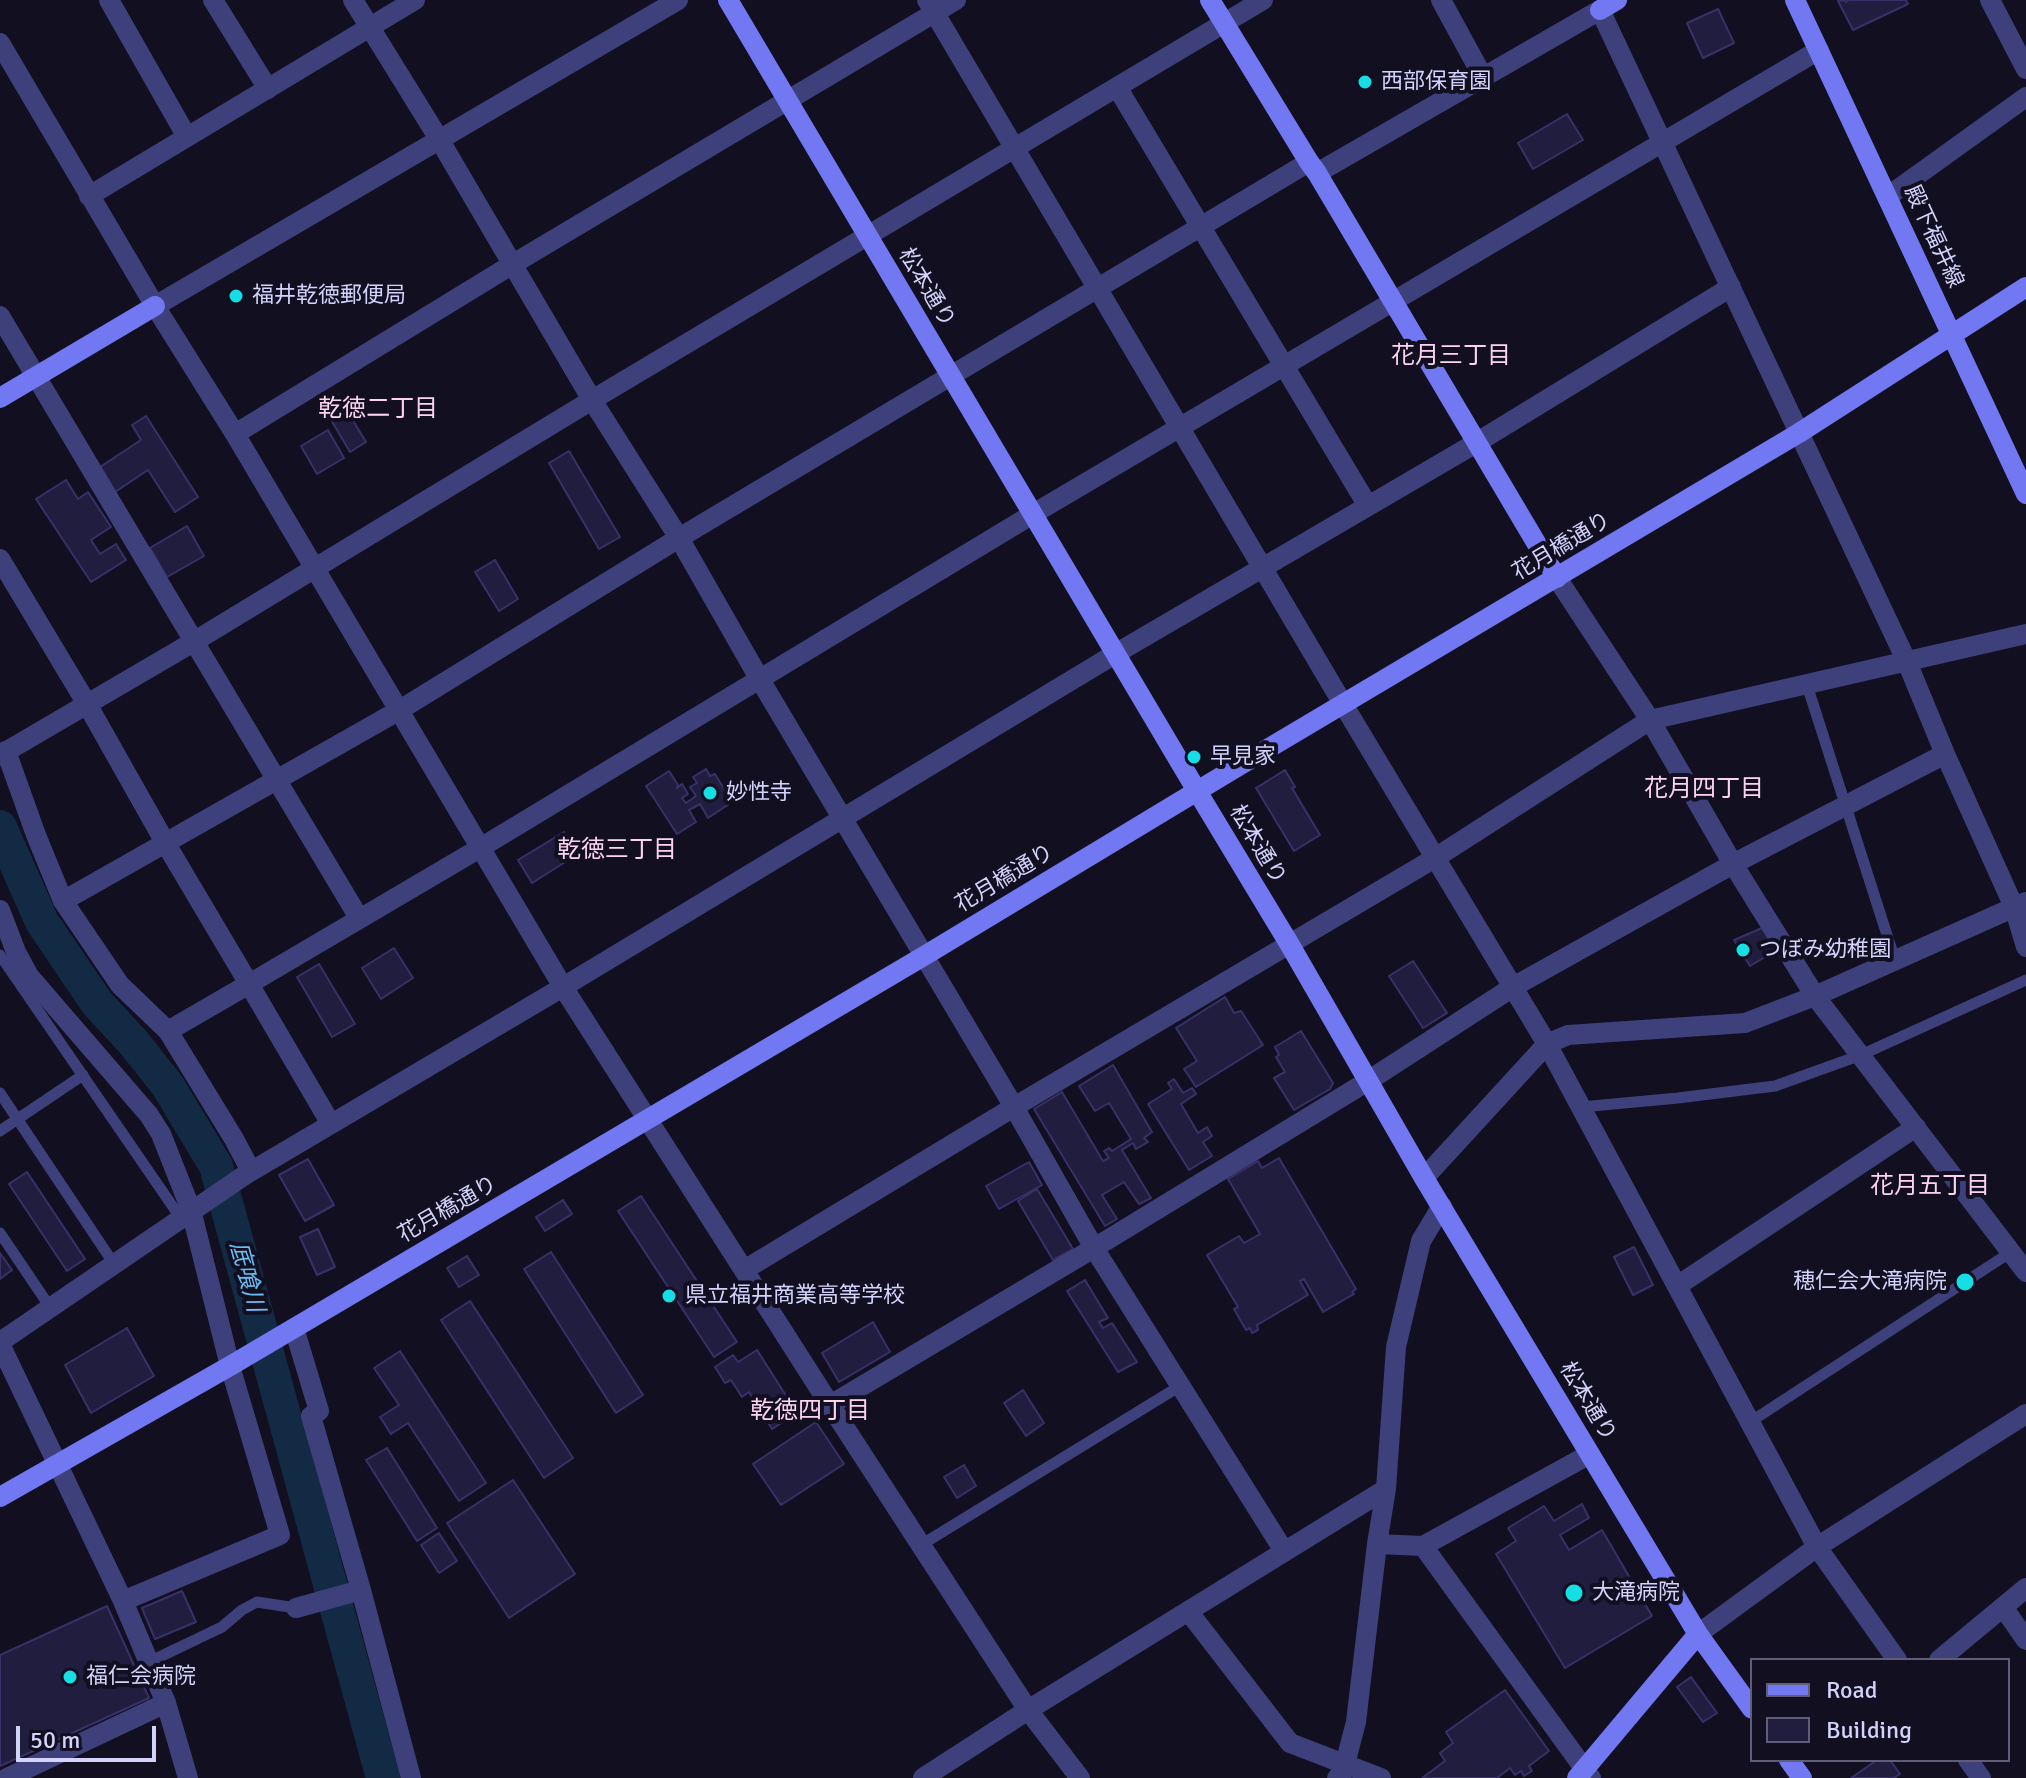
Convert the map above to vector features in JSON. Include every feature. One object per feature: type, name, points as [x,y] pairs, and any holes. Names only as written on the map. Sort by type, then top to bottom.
[{"type":"street","points":[[109,0],[187,137]]},
{"type":"street","points":[[213,0],[268,89]]},
{"type":"street","points":[[353,0],[439,139],[592,400],[679,538],[1094,1248],[1284,1551]]},
{"type":"street","points":[[89,196],[415,0]]},
{"type":"street","points":[[0,398],[678,0]]},
{"type":"street","name":"松本通り","points":[[728,0],[1290,945],[1424,1178],[1698,1634],[1750,1706]]},
{"type":"street","points":[[235,434],[788,100],[931,6],[956,0]]},
{"type":"street","points":[[1210,0],[1557,578],[1650,720],[1733,864],[1815,996],[2026,1272]]},
{"type":"street","points":[[248,1173],[234,1139],[168,1031],[120,985],[63,901],[3,753],[1263,0]]},
{"type":"street","points":[[1441,0],[1483,77]]},
{"type":"street","name":"殿下福井線","points":[[1795,0],[2026,494]]},
{"type":"street","points":[[1990,0],[2026,69]]},
{"type":"street","points":[[63,901],[398,711],[679,538],[1201,226],[1483,77],[1609,5],[1663,142],[1907,662],[1945,754],[2020,904],[2026,947]]},
{"type":"street","points":[[931,6],[1547,1044],[1817,1547],[1896,1658]]},
{"type":"street","points":[[0,43],[563,987],[1028,1710],[1080,1778]]},
{"type":"street","points":[[168,1031],[480,848],[1033,514],[1819,50]]},
{"type":"street","points":[[1117,87],[1368,506]]},
{"type":"street","points":[[1887,197],[2026,97]]},
{"type":"street","points":[[188,1778],[166,1703],[123,1601],[0,1343],[248,1173],[1115,654],[1476,443],[1731,287]]},
{"type":"street","name":"花月橋通り","points":[[0,1497],[234,1364],[648,1120],[1557,578],[1799,433],[2026,287]]},
{"type":"street","points":[[0,316],[359,918]]},
{"type":"street","points":[[0,559],[331,1124]]},
{"type":"street","points":[[744,1270],[1435,858],[1650,720],[2026,634]]},
{"type":"street","points":[[830,1405],[1368,1081],[1513,987],[1733,864],[1945,754]]},
{"type":"street","points":[[1424,1178],[1547,1044],[1568,1035],[1745,1023],[1815,996],[2020,904]]},
{"type":"street","points":[[0,910],[29,976],[149,1115],[161,1134],[190,1210],[280,1535],[123,1601]]},
{"type":"street","points":[[1677,1286],[1916,1127]]},
{"type":"street","points":[[1341,1771],[1356,1722],[1386,1489],[1396,1347],[1421,1241],[1442,1206]]},
{"type":"street","points":[[288,1332],[319,1411],[311,1416],[411,1778]]},
{"type":"street","points":[[1423,1546],[1584,1775],[1698,1634],[1817,1547],[2026,1414]]},
{"type":"street","points":[[1377,1544],[1423,1546],[1590,1454]]},
{"type":"street","points":[[923,1778],[1386,1489]]},
{"type":"street","points":[[1941,1658],[2026,1588]]},
{"type":"street","points":[[296,1608],[361,1590]]},
{"type":"street","points":[[2003,1607],[2026,1640]]},
{"type":"street","points":[[1188,1611],[1290,1743],[1341,1771],[1381,1778]]},
{"type":"street","points":[[7,1778],[166,1703]]},
{"type":"lane","points":[[1807,685],[1895,960]]},
{"type":"lane","points":[[0,955],[83,1075],[190,1210]]},
{"type":"lane","points":[[1581,1107],[1775,1086],[1861,1055],[2026,980]]},
{"type":"lane","points":[[0,1131],[83,1075]]},
{"type":"lane","points":[[0,1093],[114,1264]]},
{"type":"lane","points":[[0,1233],[50,1307]]},
{"type":"lane","points":[[1750,1422],[2011,1252]]},
{"type":"lane","points":[[921,1545],[1180,1386]]},
{"type":"lane","points":[[149,1662],[222,1627],[257,1602],[296,1608]]},
{"type":"building","points":[[1906,0],[1908,4],[1853,30],[1838,1]]},
{"type":"building","points":[[1718,9],[1734,43],[1703,58],[1687,23]]},
{"type":"building","points":[[1567,114],[1583,140],[1533,169],[1518,143]]},
{"type":"building","points":[[337,394],[366,442],[350,452],[321,403]]},
{"type":"building","points":[[146,416],[198,497],[175,512],[148,470],[115,492],[100,467],[141,440],[132,425]]},
{"type":"building","points":[[328,430],[344,458],[317,474],[301,446]]},
{"type":"building","points":[[569,451],[620,537],[599,549],[549,463]]},
{"type":"building","points":[[66,480],[78,499],[88,492],[111,527],[91,540],[100,554],[116,544],[126,560],[91,582],[36,499]]},
{"type":"building","points":[[187,526],[204,556],[167,577],[150,548]]},
{"type":"building","points":[[495,560],[518,599],[499,611],[475,572]]},
{"type":"building","points":[[706,769],[710,776],[715,774],[729,797],[725,800],[729,804],[708,818],[700,804],[689,810],[696,822],[677,834],[646,786],[669,771],[677,788],[682,784],[688,794],[682,798],[686,803],[696,796],[690,787],[697,783],[693,777]]},
{"type":"building","points":[[1285,770],[1320,835],[1294,851],[1256,788]]},
{"type":"building","points":[[564,832],[578,854],[532,883],[518,860]]},
{"type":"building","points":[[1762,928],[1777,950],[1750,966],[1734,940]]},
{"type":"building","points":[[394,948],[413,978],[381,999],[362,968]]},
{"type":"building","points":[[1413,961],[1447,1013],[1423,1028],[1389,976]]},
{"type":"building","points":[[319,964],[355,1024],[332,1037],[297,977]]},
{"type":"building","points":[[1225,997],[1234,1013],[1241,1011],[1263,1045],[1196,1087],[1184,1069],[1197,1061],[1176,1028]]},
{"type":"building","points":[[1301,1031],[1333,1083],[1330,1089],[1294,1110],[1274,1078],[1285,1072],[1276,1057],[1279,1055],[1275,1047]]},
{"type":"building","points":[[1113,1065],[1152,1132],[1144,1138],[1148,1142],[1136,1149],[1133,1143],[1122,1150],[1151,1198],[1139,1204],[1124,1182],[1102,1195],[1117,1219],[1105,1226],[1034,1109],[1062,1092],[1103,1161],[1109,1158],[1104,1151],[1109,1148],[1112,1151],[1131,1139],[1109,1103],[1095,1111],[1079,1086]]},
{"type":"building","points":[[1174,1079],[1183,1093],[1192,1088],[1196,1094],[1181,1104],[1198,1133],[1207,1127],[1212,1136],[1203,1142],[1212,1156],[1189,1170],[1148,1104],[1172,1089],[1168,1083]]},
{"type":"building","points":[[1279,1158],[1356,1289],[1352,1292],[1354,1294],[1323,1312],[1304,1279],[1300,1281],[1308,1295],[1257,1325],[1258,1330],[1252,1333],[1250,1328],[1246,1330],[1234,1309],[1238,1307],[1207,1255],[1239,1236],[1244,1243],[1260,1234],[1228,1179],[1258,1161],[1262,1168]]},
{"type":"building","points":[[308,1159],[334,1205],[305,1221],[279,1175]]},
{"type":"building","points":[[1029,1162],[1042,1185],[999,1209],[986,1186]]},
{"type":"building","points":[[27,1172],[85,1259],[67,1271],[9,1184]]},
{"type":"building","points":[[1037,1189],[1073,1249],[1053,1260],[1018,1201]]},
{"type":"building","points":[[641,1196],[737,1342],[714,1357],[618,1211]]},
{"type":"building","points":[[563,1200],[572,1214],[545,1231],[536,1217]]},
{"type":"building","points":[[318,1229],[335,1267],[317,1275],[300,1237]]},
{"type":"building","points":[[1634,1247],[1653,1285],[1633,1295],[1614,1257]]},
{"type":"building","points":[[551,1252],[643,1395],[616,1413],[524,1269]]},
{"type":"building","points":[[0,1253],[12,1270],[0,1279]]},
{"type":"building","points":[[467,1256],[479,1275],[459,1287],[447,1268]]},
{"type":"building","points":[[1085,1280],[1108,1318],[1099,1322],[1103,1328],[1112,1323],[1137,1362],[1118,1372],[1067,1291]]},
{"type":"building","points":[[470,1301],[573,1458],[544,1478],[441,1320]]},
{"type":"building","points":[[873,1322],[890,1352],[839,1382],[822,1353]]},
{"type":"building","points":[[127,1328],[154,1376],[91,1413],[65,1365]]},
{"type":"building","points":[[757,1350],[797,1413],[772,1429],[749,1392],[742,1397],[731,1380],[725,1383],[715,1367],[733,1355],[738,1362]]},
{"type":"building","points":[[400,1351],[486,1483],[459,1501],[408,1423],[391,1434],[380,1417],[399,1405],[374,1368]]},
{"type":"building","points":[[1023,1390],[1044,1423],[1026,1436],[1004,1403]]},
{"type":"building","points":[[816,1422],[844,1464],[781,1505],[753,1464]]},
{"type":"building","points":[[387,1448],[437,1528],[417,1541],[366,1460]]},
{"type":"building","points":[[964,1465],[976,1486],[957,1498],[944,1477]]},
{"type":"building","points":[[513,1480],[575,1574],[509,1618],[447,1523]]},
{"type":"building","points":[[1582,1504],[1589,1518],[1560,1535],[1569,1550],[1602,1530],[1652,1616],[1565,1668],[1496,1554],[1516,1541],[1508,1528],[1544,1506],[1554,1521]]},
{"type":"building","points":[[439,1533],[457,1561],[439,1573],[421,1545]]},
{"type":"building","points":[[182,1591],[196,1622],[155,1639],[142,1608]]},
{"type":"building","name":"福仁会病院","points":[[107,1606],[149,1698],[0,1766],[0,1655]]},
{"type":"building","points":[[1691,1677],[1717,1713],[1703,1722],[1677,1687]]},
{"type":"building","points":[[1505,1690],[1549,1751],[1529,1766],[1532,1771],[1524,1776],[1521,1771],[1515,1775],[1510,1768],[1497,1778],[1422,1778],[1445,1761],[1440,1753],[1453,1743],[1446,1732]]},
{"type":"building","points":[[1874,1762],[1891,1762],[1900,1774],[1894,1778],[1851,1778]]},
{"type":"waterway","name":"底喰川","points":[[0,827],[42,922],[97,1003],[168,1086],[216,1166],[383,1778]]},
{"type":"place","name":"西部保育園","points":[[1365,82]]},
{"type":"place","name":"福井乾徳郵便局","points":[[236,296]]},
{"type":"place","name":"早見家","points":[[1194,757]]},
{"type":"place","name":"妙性寺","points":[[710,793]]},
{"type":"place","name":"つぼみ幼稚園","points":[[1743,950]]},
{"type":"place","name":"穂仁会大滝病院","points":[[1965,1282]]},
{"type":"place","name":"県立福井商業高等学校","points":[[669,1296]]},
{"type":"place","name":"大滝病院","points":[[1574,1593]]},
{"type":"place","name":"福仁会病院","points":[[70,1677]]},
{"type":"district","name":"花月三丁目","points":[[1451,357]]},
{"type":"district","name":"乾徳二丁目","points":[[378,410]]},
{"type":"district","name":"花月四丁目","points":[[1704,790]]},
{"type":"district","name":"乾徳三丁目","points":[[617,851]]},
{"type":"district","name":"花月五丁目","points":[[1930,1187]]},
{"type":"district","name":"乾徳四丁目","points":[[810,1412]]}]
